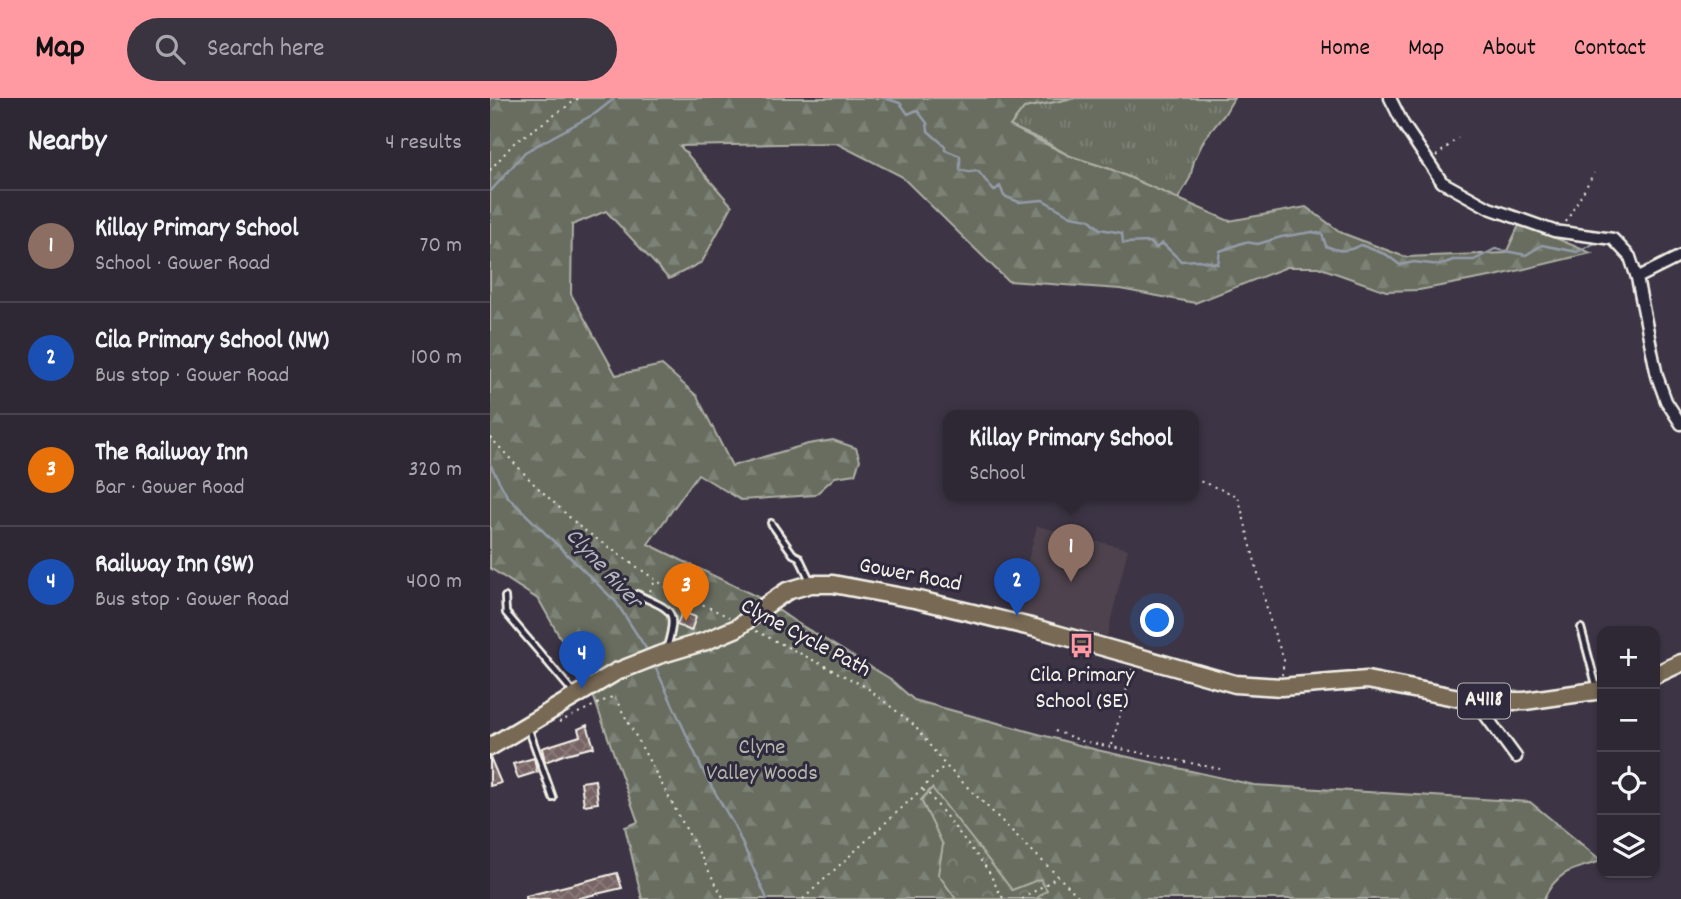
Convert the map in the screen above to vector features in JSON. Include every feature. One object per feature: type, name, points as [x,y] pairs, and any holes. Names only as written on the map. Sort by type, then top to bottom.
[{"type":"main road","name":"Gower Road","points":[[490,747],[616,672],[737,628],[787,592],[811,584],[832,584],[919,600],[1136,655],[1235,684],[1281,687],[1367,680],[1475,701],[1525,701],[1597,690]]},
{"type":"main road","points":[[1660,673],[1681,663]]},
{"type":"street","points":[[1391,98],[1403,124],[1443,182],[1489,208],[1560,232],[1613,239],[1630,257],[1637,278],[1657,376],[1666,401],[1681,424]]},
{"type":"street","points":[[1637,278],[1681,256]]},
{"type":"street","points":[[1475,701],[1516,757]]},
{"type":"lane","points":[[771,523],[793,554],[802,561],[811,584]]},
{"type":"lane","points":[[637,594],[668,609],[673,617],[666,648],[659,655]]},
{"type":"lane","points":[[505,597],[506,613],[576,695]]},
{"type":"lane","points":[[1581,628],[1600,689]]},
{"type":"lane","points":[[527,726],[553,798]]},
{"type":"path","points":[[490,170],[514,143],[579,98]]},
{"type":"path","points":[[1430,161],[1458,138]]},
{"type":"path","points":[[1560,232],[1594,173]]},
{"type":"path","name":"Clyne Cycle Path","points":[[490,437],[533,483],[581,528],[666,587],[732,618]]},
{"type":"path","points":[[1199,481],[1238,496],[1271,624],[1284,660],[1281,687]]},
{"type":"path","points":[[646,599],[656,580]]},
{"type":"path","name":"Clyne Cycle Path","points":[[755,630],[866,687],[914,725],[945,765],[1081,899]]},
{"type":"path","points":[[1112,747],[1136,655]]},
{"type":"path","points":[[542,716],[561,722],[614,696],[724,899]]},
{"type":"path","points":[[1055,731],[1083,741],[1220,769]]},
{"type":"path","points":[[803,899],[945,765]]},
{"type":"path","points":[[922,789],[928,793],[988,870],[1001,896],[1006,899]]},
{"type":"path","points":[[1022,899],[1058,876]]},
{"type":"shaded area","points":[[1037,526],[1128,549],[1107,636],[1014,614]]},
{"type":"green space","name":"Clyne Valley Woods","points":[[490,98],[1075,98],[1024,108],[1010,126],[1070,156],[1110,169],[1229,221],[1306,207],[1342,233],[1405,257],[1506,253],[1520,223],[1591,253],[1495,276],[1419,290],[1386,291],[1318,267],[1287,267],[1195,303],[1120,289],[1008,281],[901,176],[836,143],[680,146],[732,206],[702,262],[669,279],[606,211],[572,225],[571,294],[616,375],[662,365],[697,396],[732,466],[808,444],[833,440],[856,448],[860,460],[855,474],[835,477],[815,495],[741,500],[698,474],[648,544],[764,600],[889,678],[914,700],[1097,750],[1254,785],[1530,802],[1597,857],[1597,862],[1561,876],[1544,899],[642,899],[625,827],[638,822],[594,698],[539,600],[490,568]]},
{"type":"green space","points":[[1075,98],[1234,98],[1205,138],[1194,161],[1190,178],[1178,199],[1110,169],[1070,156],[1010,126],[1024,108]]},
{"type":"green space","points":[[932,788],[1012,890],[1040,879],[1047,890],[1036,899],[956,899],[938,874],[943,845],[921,800]]},
{"type":"building","points":[[682,612],[696,617],[691,631],[677,625]]},
{"type":"building","points":[[587,725],[594,747],[545,762],[542,748],[580,736],[578,729]]},
{"type":"building","points":[[490,757],[501,783],[490,786]]},
{"type":"building","points":[[534,758],[537,772],[518,778],[513,764]]},
{"type":"building","points":[[595,780],[598,803],[584,805],[581,782]]},
{"type":"building","points":[[617,873],[622,888],[575,899],[526,899],[526,896]]},
{"type":"waterway","name":"Clyne River","points":[[490,192],[525,152],[596,113],[615,98]]},
{"type":"waterway","points":[[884,98],[900,103],[908,114],[917,110],[927,123],[928,131],[945,146],[945,150],[960,156],[960,170],[978,171],[994,191],[1000,186],[1004,196],[1019,202],[1043,200],[1071,216],[1089,219],[1100,229],[1122,233],[1123,243],[1150,242],[1156,248],[1162,243],[1181,261],[1199,260],[1218,264],[1220,251],[1245,242],[1258,244],[1312,232],[1322,234],[1326,246],[1331,248],[1348,250],[1361,245],[1387,255],[1400,265],[1414,262],[1440,265],[1453,260],[1474,260],[1495,249],[1526,255],[1542,245],[1577,252],[1599,241]]},
{"type":"waterway","name":"Clyne River","points":[[490,464],[507,496],[616,602],[649,653]]},
{"type":"waterway","name":"Clyne River","points":[[653,662],[705,775],[735,827],[767,899]]},
{"type":"place","name":"Killay Primary School","points":[[1071,582]]},
{"type":"place","name":"Cila Primary School (NW)","points":[[1017,616]]},
{"type":"place","name":"The Railway Inn","points":[[686,621]]},
{"type":"place","name":"Cila Primary School (SE)","points":[[1082,646]]},
{"type":"place","name":"Railway Inn (SW)","points":[[582,689]]}]
